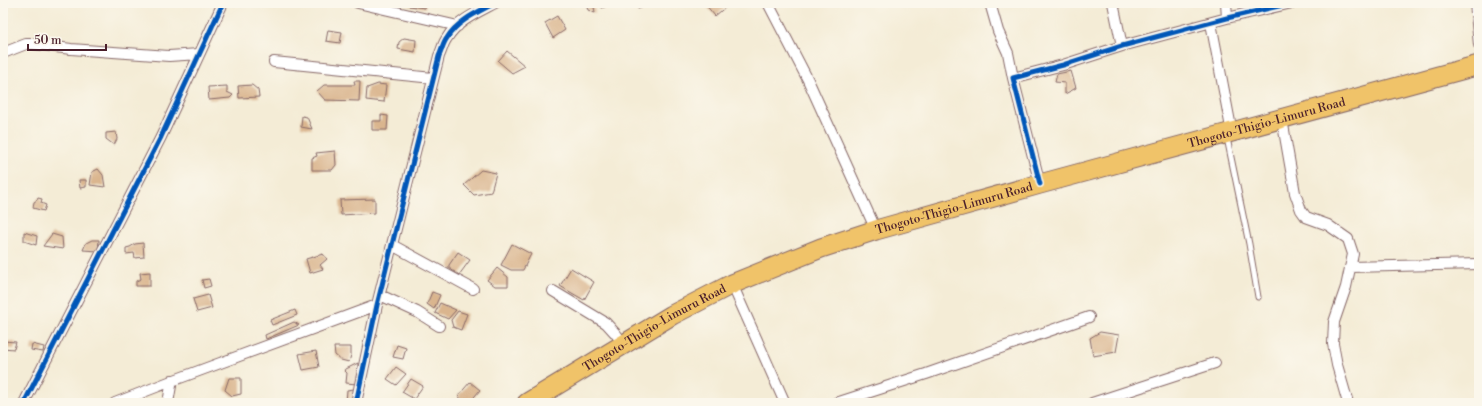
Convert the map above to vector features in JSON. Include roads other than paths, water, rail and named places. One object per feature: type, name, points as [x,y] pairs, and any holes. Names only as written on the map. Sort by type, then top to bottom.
[{"type":"highway","name":"Thogoto-Thigio-Limuru Road","points":[[527,403],[672,315],[732,284],[821,248],[876,230],[1040,184],[1479,65]]},
{"type":"street","points":[[24,403],[161,137],[223,3]]},
{"type":"street","points":[[358,3],[458,26]]},
{"type":"street","points":[[356,403],[377,305],[439,56],[447,38],[458,26],[473,15],[495,3]]},
{"type":"street","points":[[768,3],[808,80],[876,230]]},
{"type":"street","points":[[990,3],[998,31],[1008,53],[1040,184]]},
{"type":"street","points":[[1113,3],[1122,46]]},
{"type":"street","points":[[1226,3],[1227,18]]},
{"type":"street","points":[[1013,78],[1063,65],[1122,46],[1227,18],[1292,3]]},
{"type":"street","points":[[1475,3],[1479,45]]},
{"type":"street","points":[[1211,23],[1229,134]]},
{"type":"street","points":[[3,53],[26,44],[33,44],[71,49],[168,56],[199,54]]},
{"type":"street","points":[[274,62],[433,78]]},
{"type":"street","points":[[1282,119],[1294,193],[1301,210],[1306,217],[1328,225],[1348,239],[1353,254],[1346,287],[1334,322],[1334,344],[1337,365],[1348,403]]},
{"type":"street","points":[[392,245],[473,289]]},
{"type":"street","points":[[1350,267],[1479,264]]},
{"type":"street","points":[[732,284],[785,403]]},
{"type":"street","points":[[553,291],[606,323],[624,345]]},
{"type":"street","points":[[380,295],[417,312],[439,326]]},
{"type":"street","points":[[115,403],[172,380],[377,305]]},
{"type":"street","points":[[836,403],[934,372],[1089,317]]},
{"type":"street","points":[[1092,403],[1215,363]]},
{"type":"street","points":[[168,403],[172,380]]},
{"type":"lane","points":[[1229,134],[1258,298]]}]
